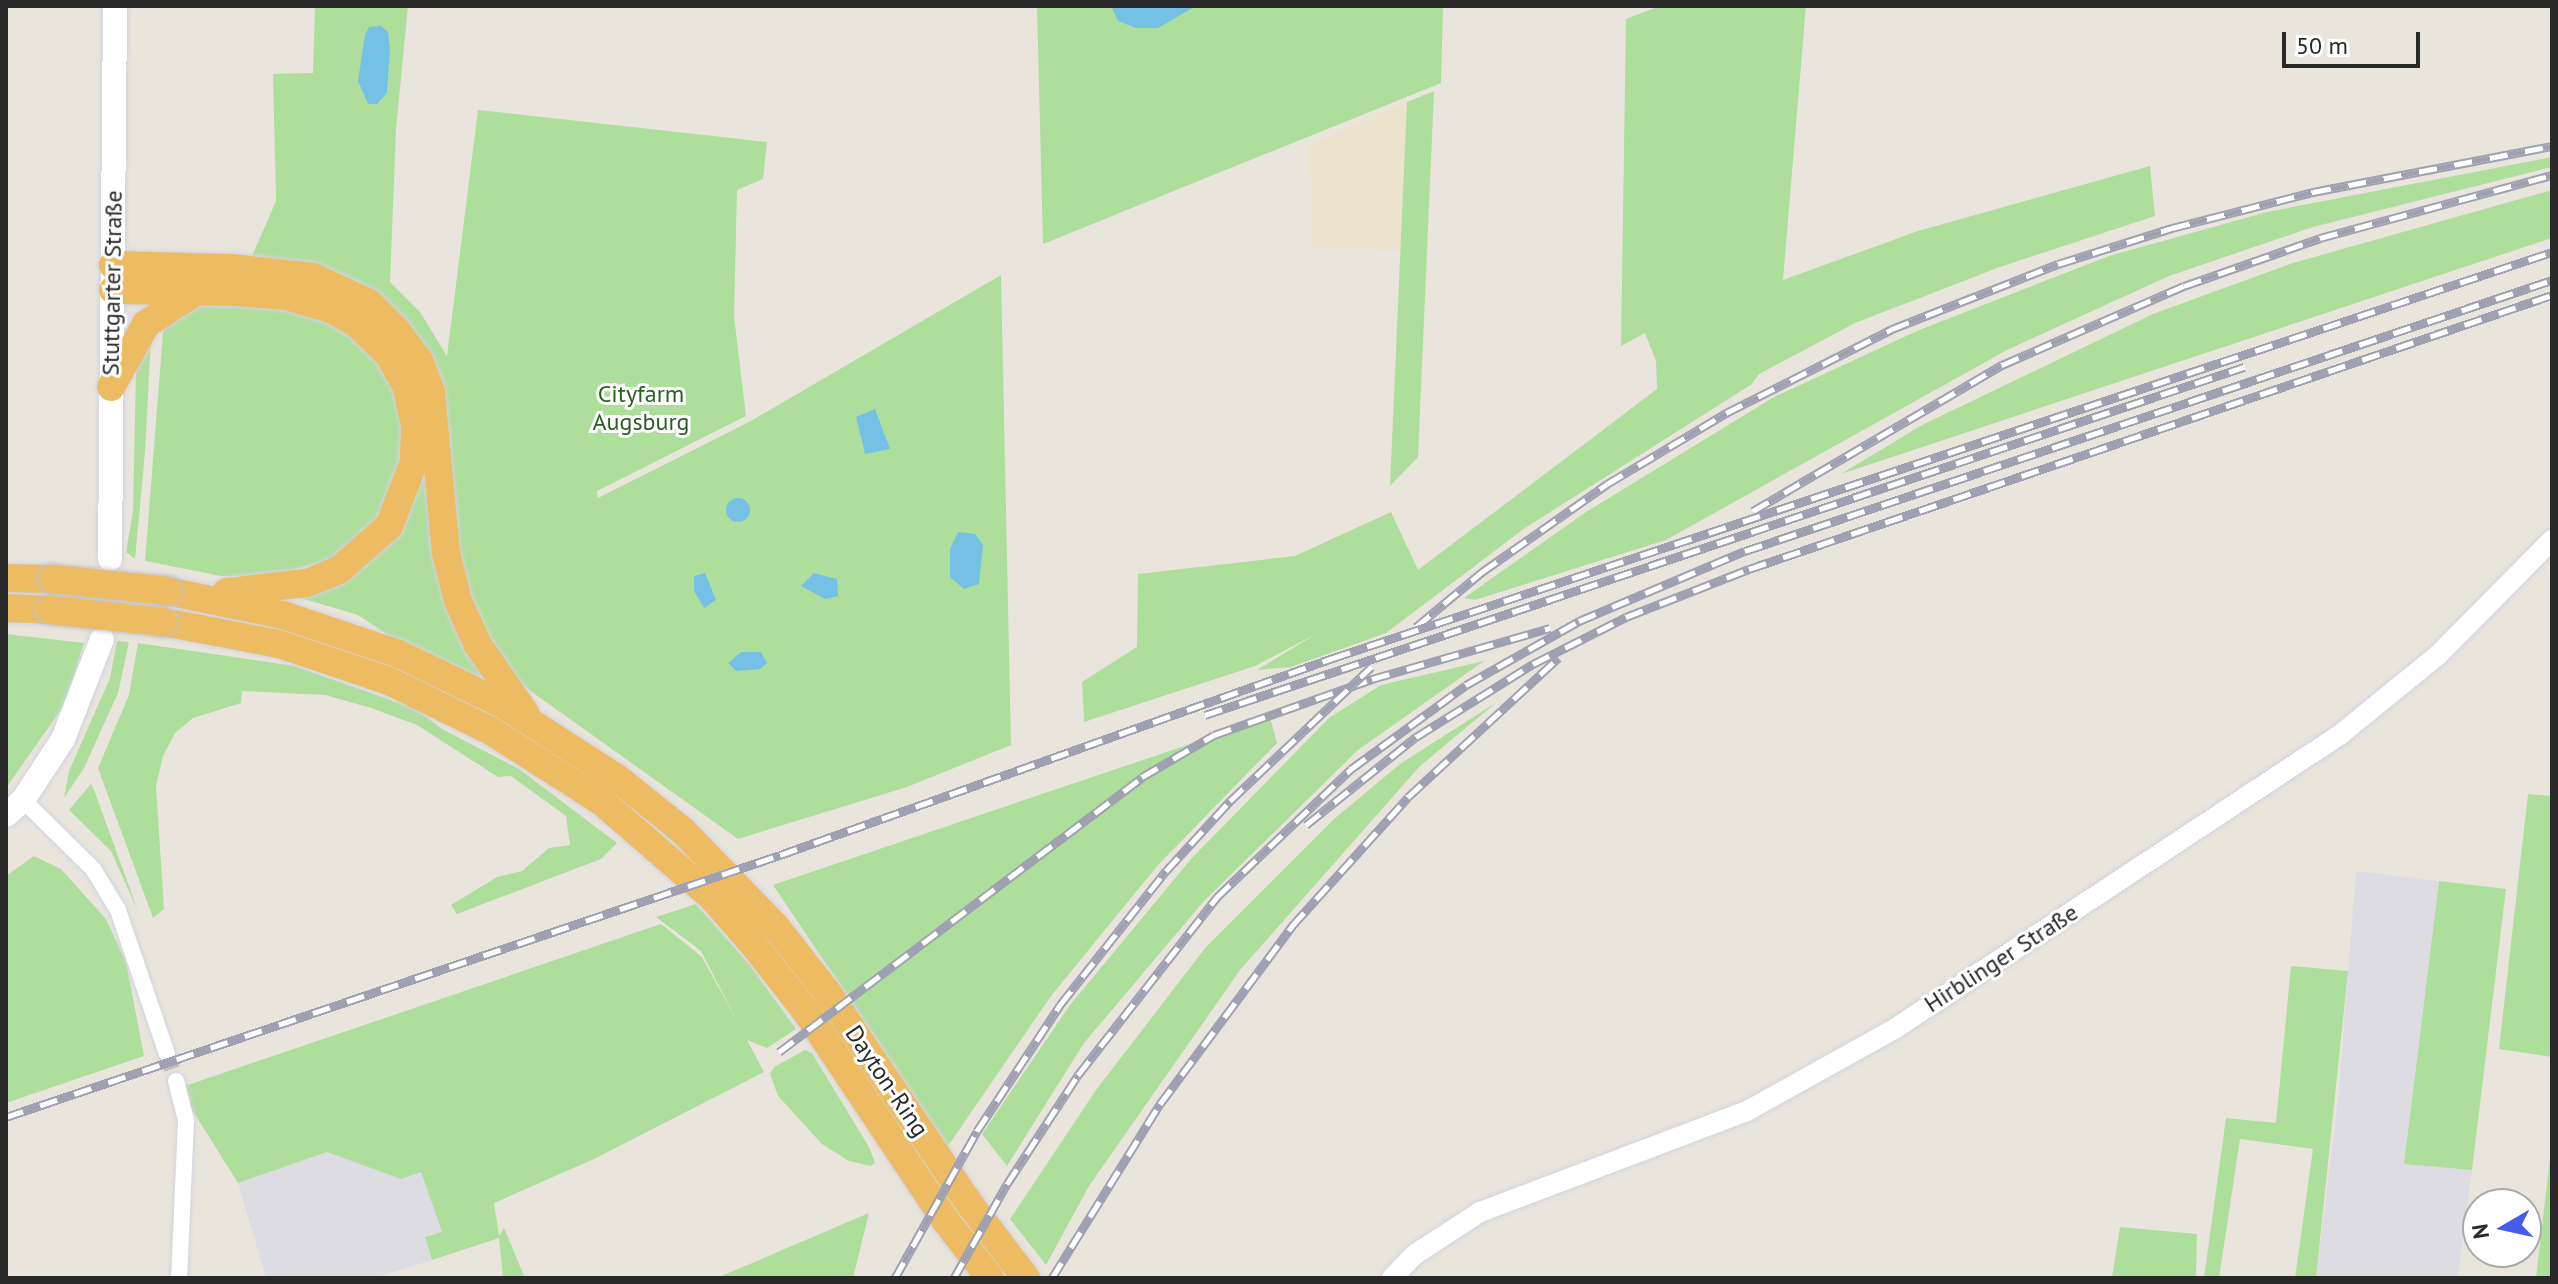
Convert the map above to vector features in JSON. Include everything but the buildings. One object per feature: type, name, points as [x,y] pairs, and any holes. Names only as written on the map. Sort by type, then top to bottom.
[{"type":"highway","points":[[113,278],[231,268],[313,277],[369,303],[396,330],[419,360],[431,392],[446,553],[458,601],[478,645],[530,720]]},
{"type":"highway","points":[[6,578],[53,579],[174,592],[261,592],[339,570],[389,526],[414,462],[415,426],[407,388],[389,355],[357,324],[331,309],[286,296],[198,291],[113,278]]},
{"type":"highway","points":[[111,387],[146,324],[198,291]]},
{"type":"highway","name":"Dayton-Ring","points":[[174,592],[340,632],[459,681],[530,720],[617,778],[683,831],[742,889],[827,992],[968,1202],[1026,1278]]},
{"type":"highway","name":"Dayton-Ring","points":[[6,608],[163,622],[332,659],[448,708],[545,762],[601,801],[713,898],[805,1010],[945,1220],[990,1278]]},
{"type":"main road","name":"Stuttgarter Straße","points":[[110,559],[115,6]]},
{"type":"main road","points":[[15,808],[63,739],[102,639]]},
{"type":"street","name":"Hirblinger Straße","points":[[1392,1278],[1414,1255],[1480,1212],[1747,1111],[1896,1028],[2341,734],[2438,655],[2552,540]]},
{"type":"street","points":[[15,808],[93,869],[118,910],[167,1054]]},
{"type":"street","points":[[176,1081],[186,1120],[179,1278]]},
{"type":"shaded area","points":[[1407,102],[1404,251],[1313,246],[1309,145]]},
{"type":"shaded area","points":[[2356,871],[2439,881],[2404,1164],[2472,1170],[2470,1188],[2462,1188],[2462,1247],[2458,1278],[2316,1278],[2338,1100]]},
{"type":"shaded area","points":[[328,1152],[401,1179],[421,1171],[442,1232],[425,1238],[432,1260],[374,1278],[266,1278],[238,1183]]},
{"type":"green space","name":"Cityfarm Augsburg","points":[[315,6],[408,6],[396,129],[390,282],[420,312],[447,356],[478,110],[767,142],[763,179],[737,190],[734,316],[746,416],[597,491],[598,498],[749,422],[1001,275],[1011,745],[907,787],[738,839],[525,687],[496,655],[474,616],[377,295],[332,270],[252,256],[276,201],[273,74],[313,73]]},
{"type":"green space","points":[[1037,6],[1443,6],[1441,83],[1043,244]]},
{"type":"green space","points":[[1660,6],[1806,6],[1783,280],[1918,231],[2150,166],[2155,216],[2000,267],[1855,323],[1759,374],[1752,384],[1525,528],[1386,633],[1291,667],[1257,670],[1316,634],[1255,666],[1084,722],[1082,682],[1137,647],[1138,574],[1295,556],[1391,512],[1418,570],[1657,389],[1656,361],[1645,333],[1621,346],[1626,19]]},
{"type":"green space","points":[[1434,91],[1418,457],[1390,486],[1407,102]]},
{"type":"green space","points":[[2552,157],[2552,167],[2313,227],[2169,276],[2007,350],[1666,540],[1475,600],[1464,598],[1586,512],[1774,397],[1919,330],[2109,256],[2267,212]]},
{"type":"green space","points":[[2552,190],[2552,238],[1841,474],[1922,425],[2153,314],[2293,263]]},
{"type":"green space","points":[[156,274],[257,278],[312,287],[358,308],[392,340],[424,404],[441,584],[456,627],[496,685],[397,641],[358,615],[294,596],[345,577],[369,560],[401,520],[416,491],[424,437],[419,407],[406,371],[386,341],[349,309],[312,292],[249,283],[156,281]]},
{"type":"green space","points":[[201,302],[318,312],[370,346],[396,384],[404,451],[389,501],[368,532],[333,559],[269,576],[221,576],[145,561],[164,320]]},
{"type":"green space","points":[[151,337],[135,559],[126,552],[133,512],[136,371]]},
{"type":"green space","points":[[6,634],[84,643],[65,704],[6,788]]},
{"type":"green space","points":[[117,641],[129,642],[118,693],[84,768],[64,798],[69,771],[110,678]]},
{"type":"green space","points":[[138,643],[295,666],[416,709],[442,729],[519,769],[617,843],[601,859],[457,914],[451,905],[497,877],[522,871],[549,848],[570,845],[566,816],[511,776],[498,777],[417,725],[325,695],[242,691],[241,703],[193,718],[175,733],[163,756],[156,786],[164,909],[153,918],[98,768],[129,695]]},
{"type":"green space","points":[[1484,661],[1358,750],[1204,901],[1084,1043],[1007,1166],[982,1134],[1070,1005],[1191,859],[1329,718],[1381,685]]},
{"type":"green space","points":[[1497,702],[1420,766],[1240,970],[1089,1186],[1046,1265],[1010,1219],[1096,1090],[1206,947],[1334,819],[1400,764]]},
{"type":"green space","points":[[1270,717],[1277,743],[1158,865],[1051,996],[948,1146],[773,885]]},
{"type":"green space","points":[[91,784],[138,911],[111,851],[69,810]]},
{"type":"green space","points":[[2528,794],[2552,796],[2552,1057],[2499,1049]]},
{"type":"green space","points":[[34,856],[61,869],[106,919],[126,962],[144,1056],[6,1103],[6,876]]},
{"type":"green space","points":[[2439,881],[2506,889],[2472,1170],[2404,1164]]},
{"type":"green space","points":[[696,904],[750,965],[796,1029],[767,1048],[747,1040],[764,1072],[594,1159],[494,1203],[499,1236],[504,1228],[525,1278],[503,1278],[499,1238],[432,1260],[425,1237],[442,1232],[421,1172],[401,1179],[327,1152],[238,1183],[191,1108],[185,1086],[661,924],[702,957],[737,1021],[701,951],[656,917]]},
{"type":"green space","points":[[2291,966],[2348,971],[2316,1278],[2295,1278],[2313,1149],[2240,1139],[2219,1278],[2204,1278],[2226,1118],[2276,1123]]},
{"type":"green space","points":[[805,1050],[812,1053],[869,1147],[875,1163],[871,1166],[849,1161],[822,1144],[778,1096],[770,1074],[774,1067]]},
{"type":"green space","points":[[2552,1141],[2552,1278],[2536,1278],[2537,1268],[2542,1268],[2542,1227]]},
{"type":"green space","points":[[869,1213],[853,1278],[717,1278]]},
{"type":"green space","points":[[2120,1227],[2197,1234],[2196,1278],[2112,1278]]},
{"type":"water","points":[[1111,6],[1196,6],[1158,28],[1136,28],[1118,21]]},
{"type":"water","points":[[381,26],[388,32],[390,48],[387,93],[377,104],[368,104],[358,81],[365,35],[369,27]]},
{"type":"water","points":[[875,409],[890,449],[865,454],[856,417]]},
{"type":"water","points":[[738,498],[747,501],[750,510],[747,519],[738,522],[729,519],[726,510],[729,501]]},
{"type":"water","points":[[958,532],[975,534],[983,545],[979,584],[964,589],[950,577],[950,549]]},
{"type":"water","points":[[705,573],[716,600],[704,608],[694,591],[694,576]]},
{"type":"water","points":[[814,573],[837,579],[838,596],[825,599],[801,586]]},
{"type":"water","points":[[741,652],[761,652],[767,663],[760,669],[736,671],[728,663]]},
{"type":"tunnel","points":[[167,1054],[176,1081]]},
{"type":"railway","points":[[1416,627],[1482,572],[1607,484],[1726,413],[1892,329],[2058,264],[2172,228],[2313,192],[2552,146]]},
{"type":"railway","points":[[1753,511],[2002,365],[2184,286],[2320,238],[2552,175]]},
{"type":"railway","points":[[6,1117],[780,855],[1333,658],[2552,252]]},
{"type":"railway","points":[[954,1278],[1007,1184],[1078,1075],[1217,897],[1351,769],[1466,685],[1579,621],[1745,551],[2552,280]]},
{"type":"railway","points":[[1306,825],[1416,737],[1533,664],[1626,617],[1749,569],[2552,295]]},
{"type":"railway","points":[[1205,715],[2244,367]]},
{"type":"railway","points":[[779,1052],[1142,777],[1214,735],[1372,679],[1550,628]]},
{"type":"railway","points":[[1052,1278],[1160,1104],[1292,926],[1408,797],[1558,658]]},
{"type":"railway","points":[[895,1278],[977,1131],[1060,1005],[1166,871],[1230,801],[1371,667]]}]
